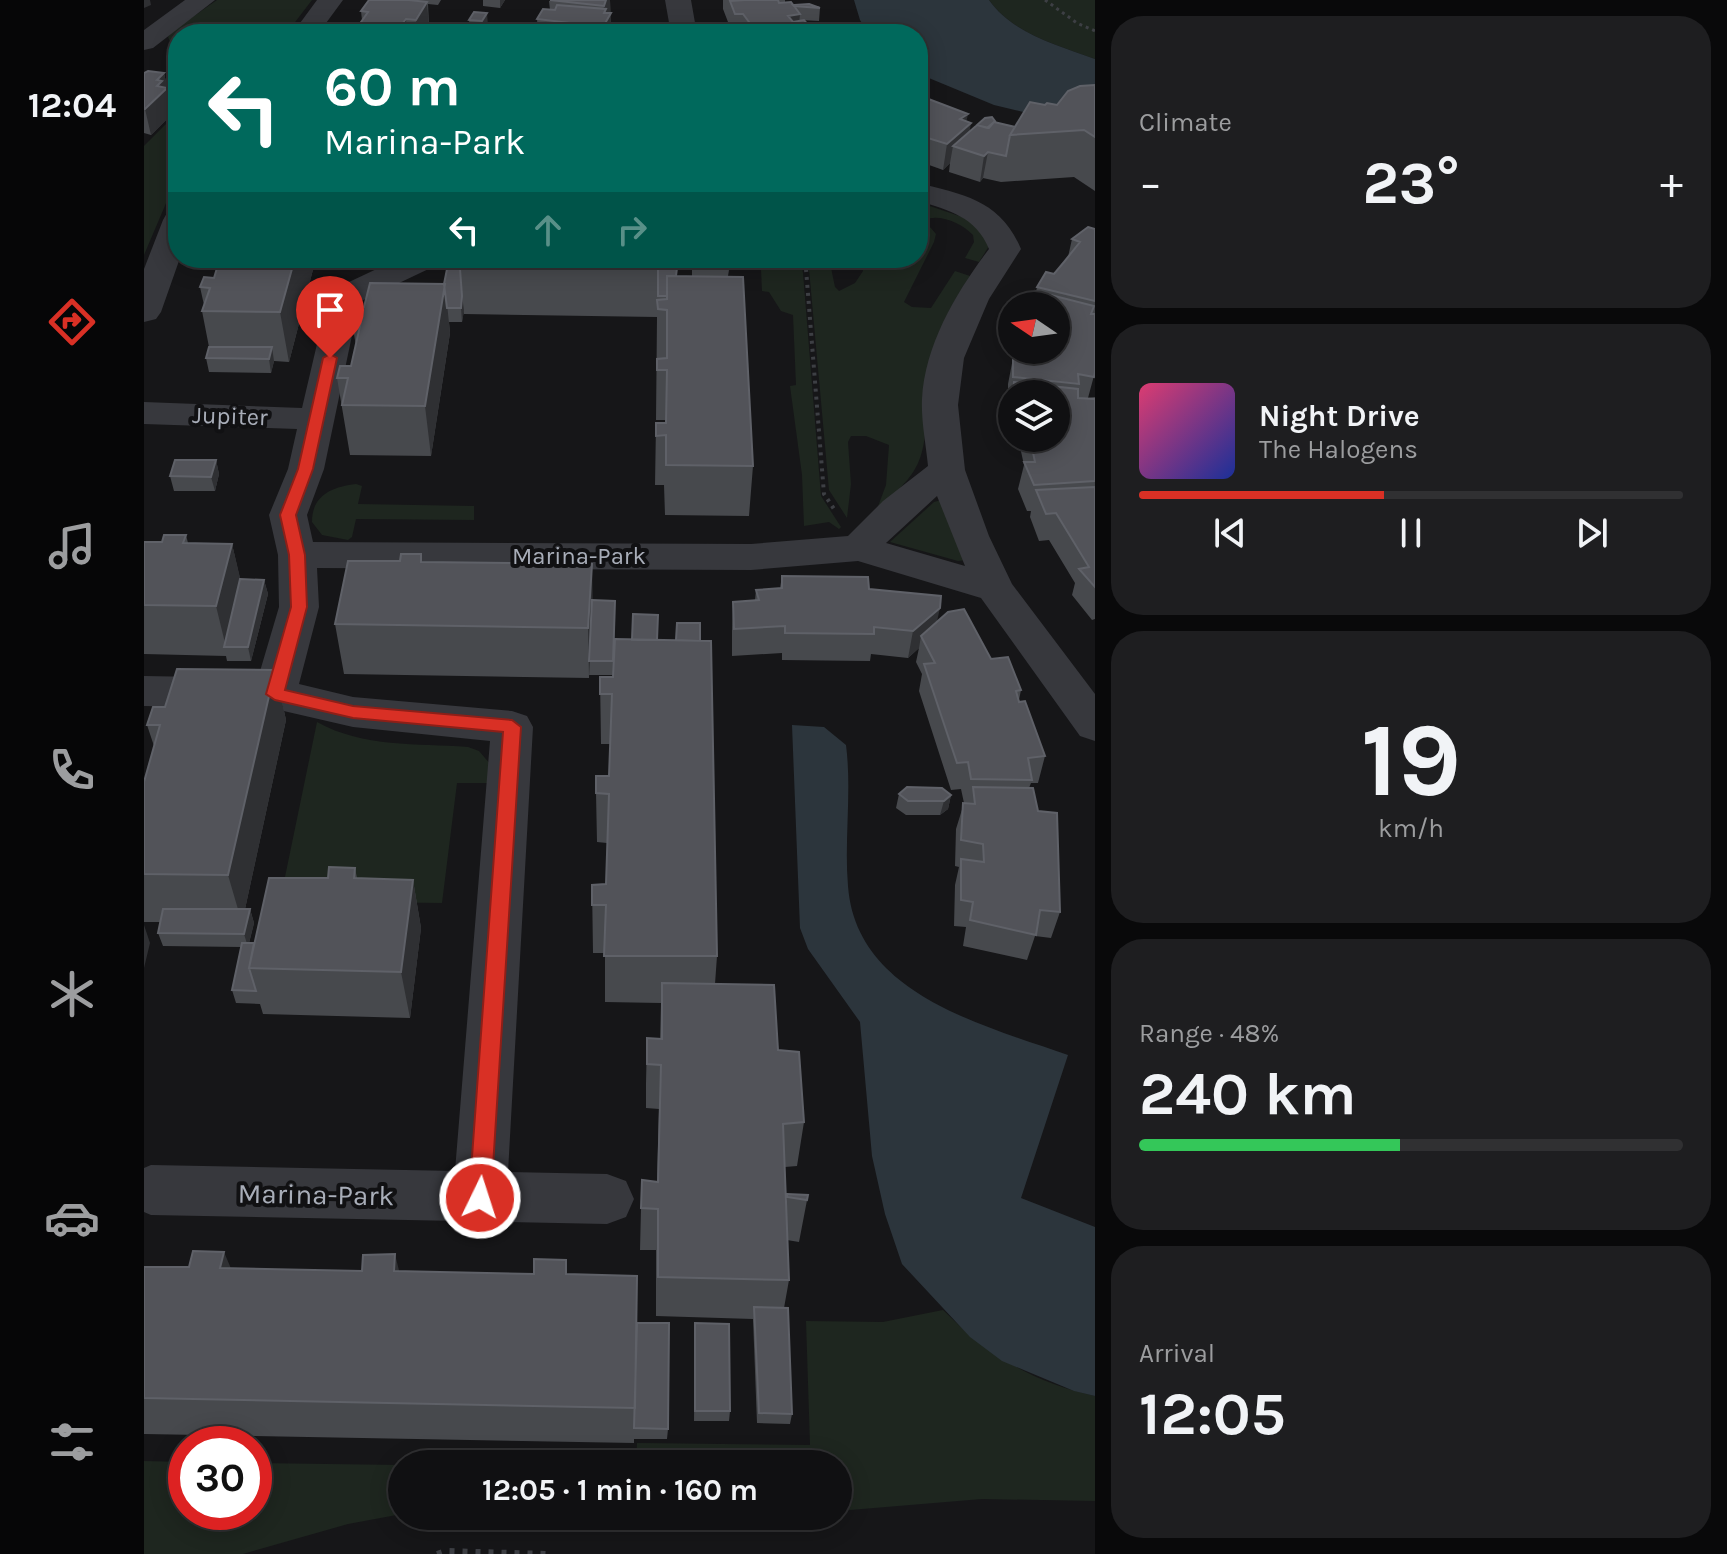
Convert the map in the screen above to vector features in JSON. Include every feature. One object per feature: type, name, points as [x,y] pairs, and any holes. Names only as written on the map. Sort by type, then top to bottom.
[{"type":"street","points":[[178,24],[202,0]]},
{"type":"street","points":[[312,24],[330,0]]},
{"type":"street","points":[[678,0],[680,24]]},
{"type":"street","points":[[152,50],[168,34]]},
{"type":"street","points":[[928,195],[977,210],[999,228],[1005,249],[988,271],[955,335],[940,395],[947,470],[970,536],[995,589],[1095,725]]},
{"type":"street","points":[[144,312],[168,247]]},
{"type":"street","points":[[275,694],[299,607],[297,555],[288,515],[306,469],[344,297],[405,268]]},
{"type":"street","name":"Jupiter","points":[[144,413],[316,419]]},
{"type":"street","points":[[947,470],[896,510],[859,548],[995,589]]},
{"type":"street","name":"Marina-Park","points":[[297,555],[751,557],[859,548]]},
{"type":"street","points":[[146,696],[275,694],[353,712],[512,727],[480,1198]]},
{"type":"street","name":"Marina-Park","points":[[151,1190],[607,1199]]},
{"type":"path","points":[[1045,0],[1077,23],[1095,31]]},
{"type":"path","points":[[806,268],[824,494]]},
{"type":"path","points":[[437,1554],[446,1551],[546,1554]]},
{"type":"shaded area","points":[[217,0],[312,0],[294,24],[182,24]]},
{"type":"shaded area","points":[[854,0],[989,0],[1010,22],[1023,30],[1095,59],[1095,129],[994,105],[928,78],[928,24],[863,24]]},
{"type":"shaded area","points":[[989,0],[1095,0],[1095,59],[1023,30],[1010,22]]},
{"type":"shaded area","points":[[168,122],[168,199],[144,255],[144,146]]},
{"type":"shaded area","points":[[928,205],[974,221],[989,246],[979,262],[965,258],[974,242],[973,235],[957,223],[930,218]]},
{"type":"shaded area","points":[[928,225],[936,234],[928,254]]},
{"type":"shaded area","points":[[802,268],[803,273],[821,496],[841,527],[839,529],[829,522],[804,526],[802,475],[790,386],[796,385],[793,315],[781,311],[769,292],[762,291],[761,270]]},
{"type":"shaded area","points":[[809,268],[831,268],[835,287],[839,291],[855,283],[862,268],[921,268],[904,302],[912,307],[931,308],[955,271],[970,276],[945,319],[932,354],[928,371],[925,439],[918,464],[903,485],[877,509],[886,485],[889,445],[866,436],[851,436],[848,442],[851,484],[847,518],[829,490]]},
{"type":"shaded area","points":[[362,486],[358,504],[474,506],[474,520],[356,519],[352,537],[348,540],[322,535],[312,522],[320,499],[339,487]]},
{"type":"shaded area","points":[[945,499],[966,560],[958,561],[890,542],[934,502]]},
{"type":"shaded area","points":[[317,722],[372,740],[468,747],[479,751],[491,765],[490,783],[457,783],[442,903],[280,901]]},
{"type":"shaded area","points":[[792,725],[824,727],[846,745],[848,886],[856,923],[874,954],[899,979],[930,1000],[999,1031],[1068,1055],[1021,1198],[1095,1227],[1095,1396],[1074,1391],[1002,1361],[970,1337],[902,1264],[885,1214],[872,1156],[860,1022],[808,949],[800,928]]},
{"type":"shaded area","points":[[943,1310],[1012,1365],[1051,1383],[1095,1396],[1095,1501],[982,1499],[852,1510],[852,1450],[637,1450],[637,1443],[810,1445],[806,1321],[883,1322]]},
{"type":"shaded area","points":[[144,1461],[168,1462],[168,1530],[272,1530],[272,1463],[388,1465],[388,1517],[348,1524],[243,1554],[144,1554]]},
{"type":"building","points":[[369,0],[427,2],[416,20],[406,19],[402,24],[360,24],[368,12],[361,11]]},
{"type":"building","points":[[550,0],[606,0],[604,6]]},
{"type":"building","points":[[730,1],[791,2],[800,14],[788,16],[793,22],[804,20],[807,24],[750,24],[743,14],[735,14]]},
{"type":"building","points":[[809,4],[820,8],[793,5]]},
{"type":"building","points":[[557,5],[606,9],[604,13],[611,13],[605,24],[537,19],[543,9],[555,10]]},
{"type":"building","points":[[474,12],[487,13],[482,21],[469,20]]},
{"type":"building","points":[[144,73],[164,73],[157,80],[162,81],[157,86],[167,88],[144,109]]},
{"type":"building","points":[[1095,85],[1095,137],[1084,130],[1010,135],[1030,102],[1057,105],[1068,91]]},
{"type":"building","points":[[928,99],[968,114],[960,119],[971,123],[947,144],[928,138]]},
{"type":"building","points":[[992,117],[995,121],[987,128],[977,125],[985,118]]},
{"type":"building","points":[[994,122],[1015,127],[1010,135],[1006,156],[988,152],[984,156],[953,146],[977,125],[989,128]]},
{"type":"building","points":[[1088,227],[1095,229],[1095,301],[1070,295],[1070,292],[1037,287],[1046,272],[1054,274],[1080,242],[1072,239]]},
{"type":"building","points":[[217,268],[292,268],[280,312],[202,311],[210,288],[200,287],[204,277],[214,278]]},
{"type":"building","points":[[658,268],[677,268],[676,276],[667,276],[667,296],[658,296]]},
{"type":"building","points":[[447,269],[460,269],[461,308],[447,308],[444,284]]},
{"type":"building","points":[[667,276],[743,277],[753,466],[666,465],[666,435],[656,436],[656,423],[666,423],[667,370],[657,370],[657,359],[667,358],[667,310],[658,309],[657,300],[667,299]]},
{"type":"building","points":[[370,283],[445,284],[425,406],[342,405],[348,378],[337,378],[340,366],[351,366],[362,317],[351,317],[354,306],[364,307]]},
{"type":"building","points":[[1070,300],[1094,306],[1091,314],[1095,314],[1094,377],[1078,374],[1079,384],[1070,383],[1070,380],[1013,377],[1013,364],[1070,364]]},
{"type":"building","points":[[209,347],[272,347],[269,359],[206,358]]},
{"type":"building","points":[[1070,388],[1078,389],[1078,398],[1095,399],[1095,481],[1034,485],[1024,462],[1035,462],[1033,452],[1070,452]]},
{"type":"building","points":[[175,460],[216,460],[211,477],[170,476]]},
{"type":"building","points":[[1095,487],[1095,587],[1079,569],[1089,567],[1056,513],[1046,514],[1036,490]]},
{"type":"building","points":[[164,535],[186,535],[183,543],[232,544],[216,606],[144,605],[144,542],[162,542]]},
{"type":"building","points":[[401,554],[421,554],[421,562],[519,563],[519,555],[540,555],[540,564],[592,564],[588,628],[335,624],[348,561],[400,561]]},
{"type":"building","points":[[782,576],[868,577],[869,589],[941,596],[940,608],[913,631],[874,627],[874,634],[785,633],[785,626],[734,629],[733,602],[759,600],[756,590],[782,588]]},
{"type":"building","points":[[240,579],[264,580],[248,647],[224,647]]},
{"type":"building","points":[[592,600],[615,601],[613,661],[589,661]]},
{"type":"building","points":[[964,609],[991,659],[1008,657],[1021,690],[1016,691],[1019,702],[1025,701],[1045,756],[1028,758],[1032,780],[971,779],[968,762],[957,763],[924,664],[935,663],[921,636],[948,612]]},
{"type":"building","points":[[633,614],[658,615],[657,640],[632,640]]},
{"type":"building","points":[[677,623],[700,623],[700,641],[676,640]]},
{"type":"building","points":[[615,639],[711,641],[717,956],[604,956],[606,905],[592,905],[592,885],[606,884],[609,794],[596,793],[596,776],[609,776],[612,694],[600,694],[600,677],[613,677]]},
{"type":"building","points":[[177,669],[275,670],[228,875],[144,874],[144,782],[160,725],[147,725],[153,707],[165,707]]},
{"type":"building","points":[[907,787],[942,788],[951,795],[944,801],[908,801],[899,794]]},
{"type":"building","points":[[973,787],[1033,788],[1038,811],[1057,813],[1060,912],[1040,910],[1036,935],[970,920],[973,902],[961,900],[961,859],[984,862],[983,844],[961,840],[963,803],[975,804]]},
{"type":"building","points":[[329,867],[355,868],[354,878],[413,880],[401,972],[249,968],[269,878],[328,878]]},
{"type":"building","points":[[163,909],[250,909],[244,934],[158,933]]},
{"type":"building","points":[[242,943],[254,943],[249,968],[256,991],[232,990]]},
{"type":"building","points":[[662,983],[774,985],[778,1050],[799,1052],[804,1122],[783,1124],[789,1280],[658,1277],[658,1209],[641,1208],[642,1180],[658,1182],[661,1065],[647,1064],[647,1038],[662,1039]]},
{"type":"building","points":[[787,1194],[808,1195],[807,1200],[787,1197]]},
{"type":"building","points":[[193,1251],[224,1252],[220,1268],[362,1271],[363,1255],[395,1254],[394,1271],[534,1274],[534,1259],[566,1260],[566,1274],[637,1276],[635,1408],[144,1398],[144,1267],[189,1267]]},
{"type":"building","points":[[754,1307],[788,1308],[792,1414],[759,1413]]},
{"type":"building","points":[[637,1323],[669,1323],[668,1429],[634,1428]]},
{"type":"building","points":[[695,1323],[729,1324],[730,1411],[695,1411]]},
{"type":"route","points":[[330,358],[306,469],[288,515],[297,555],[299,607],[275,694],[353,712],[512,727],[480,1198]]}]
